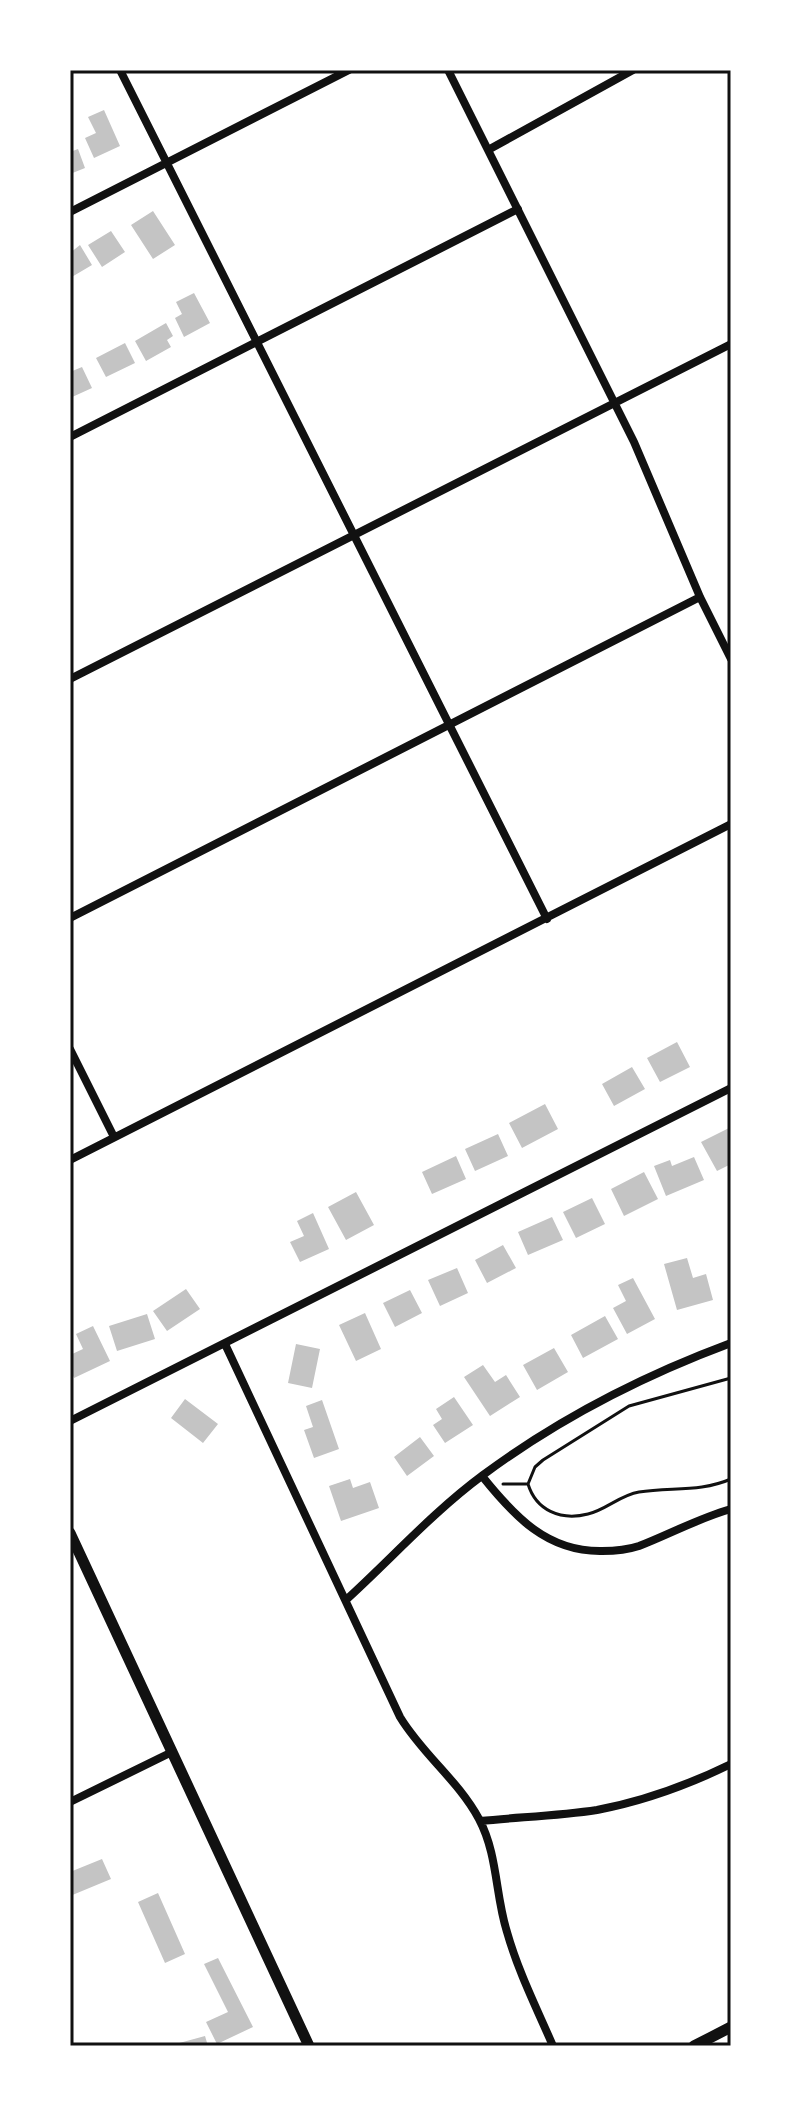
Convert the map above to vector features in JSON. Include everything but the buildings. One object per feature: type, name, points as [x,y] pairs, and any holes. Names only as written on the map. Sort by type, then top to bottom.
[{"type":"main road","points":[[70,1533],[309,2046]]},
{"type":"main road","points":[[694,2046],[731,2027]]},
{"type":"street","points":[[120,70],[547,919]]},
{"type":"street","points":[[70,212],[349,70]]},
{"type":"street","points":[[448,70],[634,442],[700,597],[731,659]]},
{"type":"street","points":[[488,150],[633,70]]},
{"type":"street","points":[[70,437],[518,209]]},
{"type":"street","points":[[70,679],[731,344]]},
{"type":"street","points":[[70,918],[700,597]]},
{"type":"street","points":[[70,1160],[731,824]]},
{"type":"street","points":[[70,1049],[114,1137]]},
{"type":"street","points":[[70,1421],[731,1088]]},
{"type":"street","points":[[347,1599],[437,1512],[524,1446],[675,1366],[731,1343]]},
{"type":"street","points":[[225,1344],[406,1727],[455,1782],[480,1821],[495,1863],[506,1931],[553,2046]]},
{"type":"street","points":[[482,1476],[519,1520],[536,1533],[567,1547],[588,1551],[635,1547],[701,1518],[731,1509]]},
{"type":"street","points":[[70,1802],[172,1752]]},
{"type":"street","points":[[480,1821],[595,1810],[634,1801],[702,1778],[731,1764]]},
{"type":"path","points":[[731,1378],[617,1412],[543,1460],[535,1467],[528,1484],[537,1504],[550,1512],[577,1515],[587,1514],[637,1492],[712,1488],[731,1479]]},
{"type":"path","points":[[482,1476],[501,1484],[528,1484]]}]
